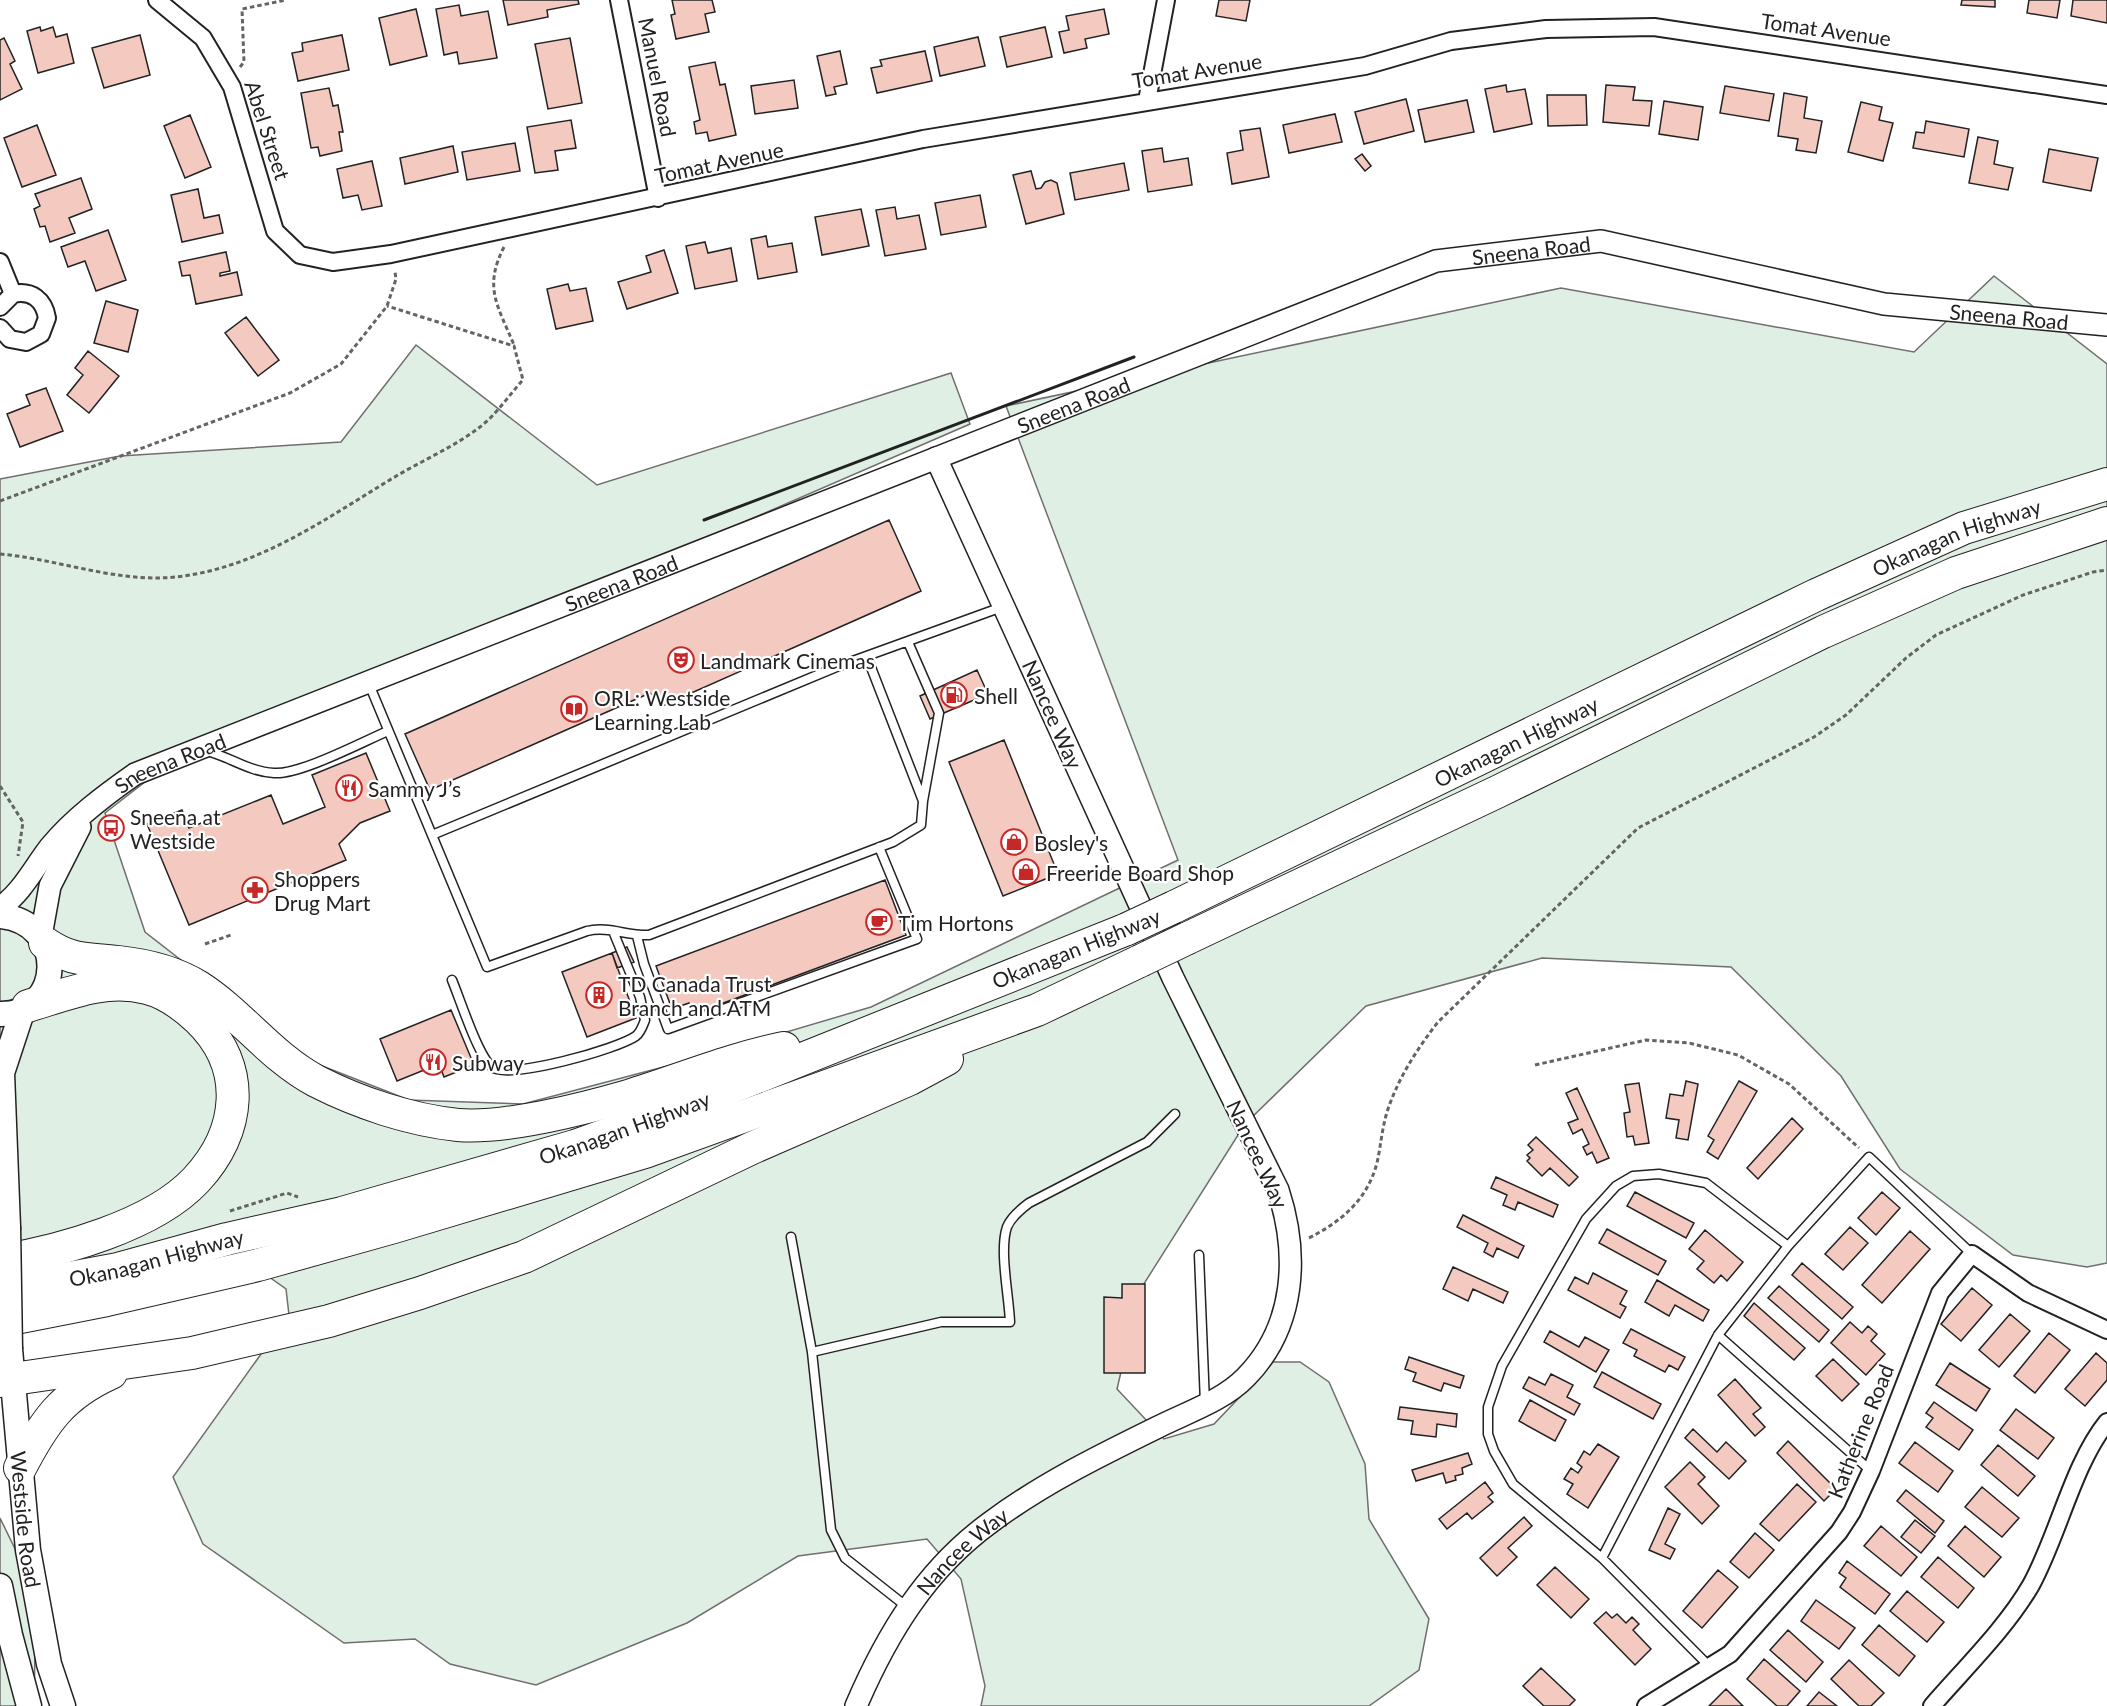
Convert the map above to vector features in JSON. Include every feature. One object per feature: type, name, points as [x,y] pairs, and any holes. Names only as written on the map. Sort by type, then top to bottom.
[{"type":"highway","name":"Okanagan Highway","points":[[0,1291],[118,1269],[227,1239],[342,1213],[575,1146],[685,1106],[864,1032],[1127,929],[1816,595],[1964,528],[2107,484]]},
{"type":"highway","name":"Okanagan Highway","points":[[5,1335],[107,1300],[258,1264],[645,1152],[1037,1010],[1497,792],[1823,632],[1956,573],[2107,523]]},
{"type":"highway","points":[[43,939],[77,959],[145,966],[171,973],[200,987],[266,1045],[315,1080],[353,1097],[417,1119],[461,1125],[528,1120],[627,1096],[686,1075],[769,1051],[864,1032]]},
{"type":"highway","points":[[0,1261],[23,1257],[115,1230],[168,1204],[194,1182],[213,1160],[227,1134],[233,1110],[231,1073],[218,1043],[206,1027],[171,997],[147,988],[103,985],[17,1010]]},
{"type":"highway","points":[[6,1381],[192,1353],[329,1321],[524,1257],[752,1148],[910,1079],[1037,1010]]},
{"type":"highway","points":[[20,1468],[38,1434],[68,1397],[87,1384],[136,1362]]},
{"type":"main road","points":[[0,916],[13,917],[29,924],[43,939],[50,958],[50,973],[45,988],[17,1010]]},
{"type":"main road","name":"Westside Road","points":[[17,1010],[2,1073],[8,1227],[6,1381],[20,1468],[28,1550],[38,1613],[49,1664],[63,1706]]},
{"type":"main road","name":"Westside Road","points":[[0,1586],[29,1706]]},
{"type":"street","name":"Abel Street","points":[[157,0],[204,38],[230,84],[275,231],[300,255]]},
{"type":"street","name":"Manuel Road","points":[[620,0],[658,198]]},
{"type":"street","points":[[1147,101],[1166,0]]},
{"type":"street","name":"Tomat Avenue","points":[[300,255],[333,262],[391,254],[923,139],[1365,66],[1450,41],[1546,29],[1654,27],[2107,95]]},
{"type":"street","name":"Sneena Road","points":[[0,908],[30,879],[50,848],[86,813],[135,774],[1436,261],[1601,242],[1884,304],[2107,325]]},
{"type":"street","points":[[0,262],[13,294]]},
{"type":"street","points":[[0,307],[13,294],[28,294],[41,302],[47,318],[41,334],[26,342],[10,339],[0,328]]},
{"type":"street","name":"Nancee Way","points":[[856,1706],[884,1646],[907,1607],[929,1578],[990,1522],[1066,1472],[1205,1404],[1245,1378],[1261,1360],[1271,1341],[1283,1314],[1291,1280],[1291,1246],[1287,1220],[1278,1190],[1173,978],[936,458]]},
{"type":"street","name":"Sneena Road","points":[[43,939],[50,886],[86,813]]},
{"type":"street","points":[[1972,1254],[2028,1293],[2107,1330]]},
{"type":"street","name":"Katherine Road","points":[[1646,1706],[1711,1668],[1730,1654],[1825,1550],[1852,1512],[1871,1471],[1940,1293],[1972,1254]]},
{"type":"street","points":[[1932,1706],[2031,1586],[2086,1455],[2107,1422]]},
{"type":"lane","points":[[432,835],[839,666],[1005,606]]},
{"type":"lane","points":[[368,683],[487,966],[587,930],[613,931],[637,936],[649,934],[879,847],[921,825],[923,801],[939,713],[908,642]]},
{"type":"lane","points":[[867,657],[923,801]]},
{"type":"lane","points":[[198,748],[258,770],[276,774],[310,764],[388,731]]},
{"type":"lane","points":[[637,936],[646,972],[668,1029],[917,939],[879,847]]},
{"type":"lane","points":[[452,980],[482,1053],[493,1069],[507,1072],[587,1056],[636,1036],[645,1020],[640,997],[613,931]]},
{"type":"lane","points":[[812,1352],[941,1322],[1010,1322],[1004,1239],[1008,1225],[1017,1212],[1029,1203],[1147,1142],[1175,1114]]},
{"type":"lane","points":[[1602,1558],[1718,1335],[1788,1246],[1869,1157],[1972,1254]]},
{"type":"lane","points":[[1711,1668],[1602,1558],[1513,1484],[1494,1451],[1488,1434],[1488,1407],[1502,1366],[1586,1219],[1617,1186],[1633,1176],[1659,1173],[1706,1183],[1788,1246]]},
{"type":"lane","points":[[791,1238],[812,1352],[831,1530],[845,1558],[907,1607]]},
{"type":"lane","points":[[1199,1255],[1205,1404]]},
{"type":"lane","points":[[1718,1335],[1871,1471]]},
{"type":"path","points":[[230,84],[244,62],[242,9],[286,0]]},
{"type":"path","points":[[0,554],[34,557],[96,572],[175,577],[237,564],[289,541],[481,427],[523,380],[514,346],[492,293],[498,258],[514,226]]},
{"type":"path","points":[[0,501],[290,393],[341,364],[387,306],[396,279],[391,254]]},
{"type":"path","points":[[387,306],[514,346]]},
{"type":"path","points":[[1291,1246],[1340,1221],[1354,1208],[1376,1164],[1389,1106],[1413,1053],[1438,1022],[1638,828],[1814,737],[1846,715],[1906,658],[1936,635],[2023,595],[2093,572],[2107,570]]},
{"type":"path","points":[[0,786],[23,822],[17,866]]},
{"type":"path","points":[[205,945],[231,935]]},
{"type":"path","points":[[1535,1065],[1646,1040],[1689,1043],[1738,1055],[1790,1084],[1869,1157]]},
{"type":"green space","points":[[1994,276],[2107,364],[2107,1263],[2087,1267],[2013,1255],[1900,1169],[1841,1076],[1731,967],[1542,958],[1366,1006],[1245,1124],[1140,1290],[1117,1389],[1164,1439],[1214,1424],[1273,1362],[1300,1362],[1329,1382],[1365,1464],[1369,1519],[1429,1619],[1419,1670],[1369,1706],[981,1706],[985,1686],[961,1579],[927,1539],[798,1556],[687,1623],[536,1685],[450,1664],[415,1639],[344,1643],[203,1544],[173,1477],[289,1315],[286,1289],[262,1272],[0,1288],[0,479],[120,456],[341,442],[416,345],[597,485],[951,373],[970,424],[145,782],[105,813],[145,932],[312,1062],[409,1100],[523,1104],[709,1055],[871,1007],[1178,860],[1006,406],[1561,288],[1914,352]]},
{"type":"green space","points":[[0,1518],[36,1592],[34,1706],[0,1706]]},
{"type":"building","points":[[503,0],[578,0],[579,4],[547,10],[548,17],[508,25]]},
{"type":"building","points":[[672,0],[712,0],[715,12],[705,14],[709,32],[676,39],[671,15],[675,14]]},
{"type":"building","points":[[1219,0],[1250,0],[1246,21],[1216,16]]},
{"type":"building","points":[[1962,0],[1995,0],[1995,7],[1961,5]]},
{"type":"building","points":[[2029,0],[2060,0],[2057,18],[2027,13]]},
{"type":"building","points":[[2073,0],[2107,0],[2107,23],[2071,16]]},
{"type":"building","points":[[459,5],[461,16],[488,11],[497,58],[459,64],[457,52],[444,55],[436,9]]},
{"type":"building","points":[[416,9],[427,56],[390,65],[379,18]]},
{"type":"building","points":[[1104,9],[1109,34],[1085,39],[1087,48],[1064,53],[1059,32],[1069,30],[1066,16]]},
{"type":"building","points":[[40,27],[41,31],[53,27],[56,37],[67,34],[74,63],[38,73],[27,31]]},
{"type":"building","points":[[1045,27],[1052,57],[1007,67],[1000,37]]},
{"type":"building","points":[[140,35],[150,75],[104,88],[92,48]]},
{"type":"building","points":[[342,35],[349,70],[298,81],[292,53],[303,51],[302,43]]},
{"type":"building","points":[[978,37],[985,66],[940,76],[934,47]]},
{"type":"building","points":[[4,38],[15,61],[10,64],[22,89],[0,100],[0,40]]},
{"type":"building","points":[[570,38],[582,103],[548,109],[535,44]]},
{"type":"building","points":[[840,51],[847,84],[834,87],[836,94],[826,96],[817,56]]},
{"type":"building","points":[[925,51],[932,81],[877,93],[871,68],[882,66],[880,60]]},
{"type":"building","points":[[715,62],[720,85],[725,84],[736,135],[709,141],[707,132],[696,134],[694,122],[700,120],[689,67]]},
{"type":"building","points":[[794,80],[798,108],[755,114],[751,86]]},
{"type":"building","points":[[1506,85],[1507,92],[1525,89],[1532,124],[1494,132],[1485,89]]},
{"type":"building","points":[[1606,85],[1635,87],[1633,100],[1652,101],[1649,126],[1603,122]]},
{"type":"building","points":[[1725,86],[1774,94],[1769,121],[1720,113]]},
{"type":"building","points":[[329,88],[333,106],[338,105],[343,132],[339,132],[342,151],[320,156],[318,147],[311,148],[301,93]]},
{"type":"building","points":[[1784,93],[1807,97],[1804,118],[1822,121],[1816,153],[1796,150],[1798,139],[1778,136]]},
{"type":"building","points":[[1547,95],[1586,95],[1587,125],[1548,126]]},
{"type":"building","points":[[1406,99],[1414,131],[1364,144],[1355,112]]},
{"type":"building","points":[[1467,100],[1474,132],[1425,142],[1418,110]]},
{"type":"building","points":[[1664,101],[1703,107],[1698,140],[1659,134]]},
{"type":"building","points":[[1861,102],[1882,107],[1879,120],[1893,123],[1883,161],[1848,152]]},
{"type":"building","points":[[1335,114],[1342,142],[1289,153],[1283,125]]},
{"type":"building","points":[[190,115],[211,167],[185,178],[164,126]]},
{"type":"building","points":[[571,120],[576,148],[555,151],[558,170],[535,173],[527,127]]},
{"type":"building","points":[[1926,121],[1969,129],[1964,157],[1913,148],[1916,132],[1924,133]]},
{"type":"building","points":[[37,125],[56,175],[22,187],[4,138]]},
{"type":"building","points":[[1260,128],[1269,177],[1232,184],[1227,153],[1243,150],[1240,131]]},
{"type":"building","points":[[1978,137],[1998,141],[1994,164],[2013,168],[2008,190],[1969,183]]},
{"type":"building","points":[[515,143],[520,171],[467,180],[462,152]]},
{"type":"building","points":[[453,146],[458,172],[405,184],[400,158]]},
{"type":"building","points":[[1162,148],[1164,162],[1188,158],[1192,185],[1148,192],[1142,151]]},
{"type":"building","points":[[2049,149],[2098,158],[2091,191],[2043,182]]},
{"type":"building","points":[[1362,154],[1371,166],[1365,171],[1355,159]]},
{"type":"building","points":[[372,161],[382,206],[362,210],[358,195],[343,198],[337,169]]},
{"type":"building","points":[[1124,163],[1129,190],[1075,200],[1070,173]]},
{"type":"building","points":[[1031,171],[1036,189],[1051,180],[1057,183],[1064,214],[1026,224],[1013,175]]},
{"type":"building","points":[[81,178],[92,209],[69,218],[75,233],[50,242],[45,226],[40,227],[34,209],[40,206],[35,194]]},
{"type":"building","points":[[198,189],[204,218],[219,215],[223,233],[182,242],[171,195]]},
{"type":"building","points":[[980,195],[986,227],[941,235],[935,203]]},
{"type":"building","points":[[895,207],[897,219],[919,215],[926,249],[885,256],[876,210]]},
{"type":"building","points":[[861,209],[869,246],[822,255],[815,217]]},
{"type":"building","points":[[108,230],[126,280],[96,291],[85,261],[68,267],[61,247]]},
{"type":"building","points":[[766,236],[768,247],[792,243],[797,272],[758,279],[751,239]]},
{"type":"building","points":[[705,242],[708,253],[731,248],[737,281],[695,289],[686,246]]},
{"type":"building","points":[[664,250],[678,293],[627,309],[618,282],[651,272],[646,256]]},
{"type":"building","points":[[226,252],[230,271],[220,273],[220,276],[237,272],[242,295],[196,304],[190,275],[182,276],[179,262]]},
{"type":"building","points":[[568,284],[570,291],[586,288],[593,321],[556,329],[547,289]]},
{"type":"building","points":[[106,301],[138,310],[128,352],[94,343]]},
{"type":"building","points":[[246,317],[279,360],[258,376],[225,333]]},
{"type":"building","points":[[88,351],[119,376],[89,413],[67,395],[83,375],[75,368]]},
{"type":"building","points":[[46,388],[63,431],[20,447],[7,414],[30,405],[26,395]]},
{"type":"building","points":[[889,520],[921,591],[662,706],[650,693],[430,790],[405,734]]},
{"type":"building","name":"Shell","points":[[977,670],[988,694],[930,719],[920,696]]},
{"type":"building","points":[[1004,740],[1058,874],[1003,896],[949,762]]},
{"type":"building","points":[[366,753],[390,811],[360,823],[339,844],[346,860],[189,925],[147,824],[182,810],[189,828],[271,795],[283,824],[325,807],[312,775]]},
{"type":"building","points":[[885,880],[906,935],[694,1014],[689,1003],[672,1009],[656,966]]},
{"type":"building","points":[[627,947],[634,962],[617,968],[612,953]]},
{"type":"building","name":"TD Canada Trust Branch and ATM","points":[[612,953],[636,1018],[587,1037],[562,972]]},
{"type":"building","points":[[451,1010],[474,1065],[444,1077],[439,1064],[397,1081],[380,1039]]},
{"type":"building","points":[[1686,1081],[1698,1084],[1688,1140],[1676,1138],[1679,1120],[1666,1118],[1670,1094],[1683,1096]]},
{"type":"building","points":[[1739,1081],[1757,1091],[1718,1159],[1707,1152],[1714,1140],[1708,1136]]},
{"type":"building","points":[[1639,1083],[1649,1143],[1635,1145],[1633,1136],[1627,1137],[1624,1113],[1630,1112],[1625,1085]]},
{"type":"building","points":[[1577,1088],[1609,1158],[1597,1163],[1592,1152],[1587,1155],[1583,1147],[1589,1144],[1582,1129],[1573,1134],[1568,1123],[1578,1119],[1566,1093]]},
{"type":"building","points":[[1792,1118],[1803,1129],[1758,1179],[1747,1168]]},
{"type":"building","points":[[1536,1137],[1578,1177],[1569,1186],[1550,1168],[1542,1176],[1527,1161],[1530,1158],[1527,1155],[1533,1150],[1528,1145]]},
{"type":"building","points":[[1496,1177],[1558,1205],[1553,1217],[1518,1202],[1515,1210],[1503,1205],[1507,1195],[1491,1188]]},
{"type":"building","points":[[1635,1192],[1694,1223],[1686,1238],[1627,1206]]},
{"type":"building","points":[[1882,1192],[1900,1208],[1876,1235],[1858,1218]]},
{"type":"building","points":[[1463,1215],[1524,1246],[1518,1258],[1497,1248],[1493,1257],[1484,1252],[1488,1243],[1457,1227]]},
{"type":"building","points":[[1850,1227],[1868,1243],[1843,1270],[1825,1254]]},
{"type":"building","points":[[1607,1229],[1666,1261],[1658,1275],[1599,1243]]},
{"type":"building","points":[[1705,1230],[1743,1262],[1727,1281],[1721,1275],[1714,1283],[1697,1269],[1704,1261],[1689,1249]]},
{"type":"building","points":[[1910,1231],[1930,1249],[1882,1303],[1862,1285]]},
{"type":"building","points":[[1802,1263],[1853,1307],[1842,1319],[1792,1275]]},
{"type":"building","points":[[1453,1267],[1508,1292],[1503,1303],[1473,1289],[1468,1301],[1443,1289]]},
{"type":"building","points":[[1593,1273],[1627,1291],[1620,1304],[1626,1307],[1620,1318],[1568,1290],[1575,1277],[1588,1284]]},
{"type":"building","points":[[1657,1280],[1709,1310],[1703,1321],[1675,1305],[1669,1316],[1645,1302]]},
{"type":"building","points":[[1122,1284],[1145,1284],[1145,1373],[1104,1373],[1104,1297],[1122,1298]]},
{"type":"building","points":[[1779,1286],[1829,1330],[1819,1342],[1768,1298]]},
{"type":"building","points":[[1972,1288],[1992,1305],[1961,1341],[1941,1324]]},
{"type":"building","points":[[1754,1303],[1805,1348],[1794,1360],[1744,1316]]},
{"type":"building","points":[[2010,1314],[2030,1331],[1999,1367],[1979,1350]]},
{"type":"building","points":[[1850,1322],[1862,1333],[1868,1326],[1877,1334],[1871,1341],[1885,1354],[1866,1375],[1831,1343]]},
{"type":"building","points":[[1631,1329],[1685,1357],[1678,1370],[1669,1365],[1665,1372],[1634,1356],[1637,1350],[1623,1343]]},
{"type":"building","points":[[1550,1331],[1579,1347],[1585,1337],[1609,1350],[1596,1372],[1544,1342]]},
{"type":"building","points":[[2049,1333],[2070,1350],[2035,1393],[2014,1376]]},
{"type":"building","points":[[2096,1353],[2107,1363],[2107,1380],[2085,1406],[2065,1389]]},
{"type":"building","points":[[1409,1357],[1464,1376],[1460,1388],[1444,1383],[1441,1391],[1413,1381],[1416,1373],[1405,1369]]},
{"type":"building","points":[[1833,1359],[1859,1384],[1842,1401],[1816,1376]]},
{"type":"building","points":[[1950,1363],[1990,1389],[1976,1411],[1936,1385]]},
{"type":"building","points":[[1602,1372],[1661,1404],[1653,1419],[1594,1387]]},
{"type":"building","points":[[1551,1374],[1573,1385],[1567,1397],[1580,1404],[1574,1415],[1523,1388],[1529,1377],[1545,1385]]},
{"type":"building","points":[[1735,1379],[1761,1408],[1753,1414],[1765,1427],[1755,1436],[1718,1395]]},
{"type":"building","points":[[1530,1400],[1566,1420],[1555,1441],[1519,1421]]},
{"type":"building","points":[[1934,1402],[1973,1430],[1959,1450],[1926,1427],[1933,1418],[1926,1413]]},
{"type":"building","points":[[1400,1407],[1457,1414],[1456,1427],[1437,1424],[1436,1437],[1411,1434],[1413,1421],[1398,1419]]},
{"type":"building","points":[[2016,1409],[2054,1438],[2038,1459],[2000,1430]]},
{"type":"building","points":[[1693,1429],[1717,1452],[1726,1442],[1746,1461],[1729,1479],[1685,1438]]},
{"type":"building","points":[[1788,1441],[1836,1489],[1824,1501],[1777,1453]]},
{"type":"building","points":[[1915,1442],[1953,1471],[1938,1492],[1899,1463]]},
{"type":"building","points":[[1598,1444],[1619,1457],[1588,1508],[1567,1494],[1573,1484],[1564,1479],[1571,1468],[1578,1473],[1582,1467],[1577,1463],[1584,1451],[1590,1455]]},
{"type":"building","points":[[1998,1445],[2035,1476],[2018,1496],[1981,1465]]},
{"type":"building","points":[[1468,1453],[1472,1464],[1462,1468],[1463,1474],[1455,1476],[1456,1480],[1446,1483],[1443,1473],[1416,1481],[1412,1470]]},
{"type":"building","points":[[1690,1462],[1705,1477],[1698,1484],[1719,1506],[1702,1524],[1665,1487]]},
{"type":"building","points":[[1485,1482],[1493,1493],[1488,1497],[1493,1502],[1472,1519],[1467,1513],[1447,1529],[1439,1519]]},
{"type":"building","points":[[1797,1484],[1816,1502],[1779,1541],[1760,1524]]},
{"type":"building","points":[[1982,1487],[2019,1518],[2002,1537],[1965,1507]]},
{"type":"building","points":[[1906,1490],[1944,1521],[1935,1533],[1897,1501]]},
{"type":"building","points":[[1668,1508],[1680,1514],[1665,1544],[1675,1549],[1670,1559],[1649,1550]]},
{"type":"building","points":[[1524,1517],[1532,1526],[1508,1548],[1517,1557],[1497,1576],[1480,1558]]},
{"type":"building","points":[[1915,1520],[1935,1536],[1921,1553],[1901,1537]]},
{"type":"building","points":[[1881,1526],[1917,1557],[1901,1576],[1864,1546]]},
{"type":"building","points":[[1965,1526],[2001,1557],[1984,1577],[1948,1546]]},
{"type":"building","points":[[1755,1533],[1774,1550],[1749,1578],[1730,1562]]},
{"type":"building","points":[[1938,1557],[1974,1588],[1958,1608],[1921,1577]]},
{"type":"building","points":[[1847,1561],[1890,1594],[1875,1614],[1840,1587],[1846,1578],[1839,1573]]},
{"type":"building","points":[[1555,1567],[1589,1599],[1571,1618],[1537,1585]]},
{"type":"building","points":[[1718,1570],[1738,1587],[1702,1628],[1683,1611]]},
{"type":"building","points":[[1907,1591],[1944,1622],[1927,1642],[1890,1611]]},
{"type":"building","points":[[1816,1600],[1855,1628],[1839,1649],[1801,1621]]},
{"type":"building","points":[[1606,1612],[1612,1618],[1617,1614],[1626,1623],[1632,1617],[1639,1624],[1633,1630],[1651,1649],[1635,1665],[1594,1623]]},
{"type":"building","points":[[1879,1625],[1915,1656],[1899,1676],[1862,1645]]},
{"type":"building","points":[[1788,1630],[1823,1662],[1806,1682],[1770,1650]]},
{"type":"building","points":[[1764,1659],[1800,1691],[1787,1706],[1777,1706],[1747,1679]]},
{"type":"building","points":[[1849,1660],[1884,1693],[1871,1706],[1859,1706],[1831,1679]]},
{"type":"building","points":[[1541,1668],[1575,1700],[1569,1706],[1544,1706],[1523,1686]]},
{"type":"building","points":[[1726,1689],[1743,1706],[1709,1706]]},
{"type":"building","points":[[1819,1692],[1837,1706],[1807,1706]]},
{"type":"wall","points":[[704,520],[1134,357]]},
{"type":"place","name":"Landmark Cinemas","points":[[681,660]]},
{"type":"place","name":"Shell","points":[[954,695]]},
{"type":"place","name":"ORL: Westside Learning Lab","points":[[574,709]]},
{"type":"place","name":"Sammy J’s","points":[[349,788]]},
{"type":"place","name":"Sneena at Westside","points":[[111,828]]},
{"type":"place","name":"Bosley's","points":[[1014,842]]},
{"type":"place","name":"Freeride Board Shop","points":[[1026,872]]},
{"type":"place","name":"Shoppers Drug Mart","points":[[255,890]]},
{"type":"place","name":"Tim Hortons","points":[[879,922]]},
{"type":"place","name":"TD Canada Trust Branch and ATM","points":[[599,995]]},
{"type":"place","name":"Subway","points":[[433,1062]]}]
